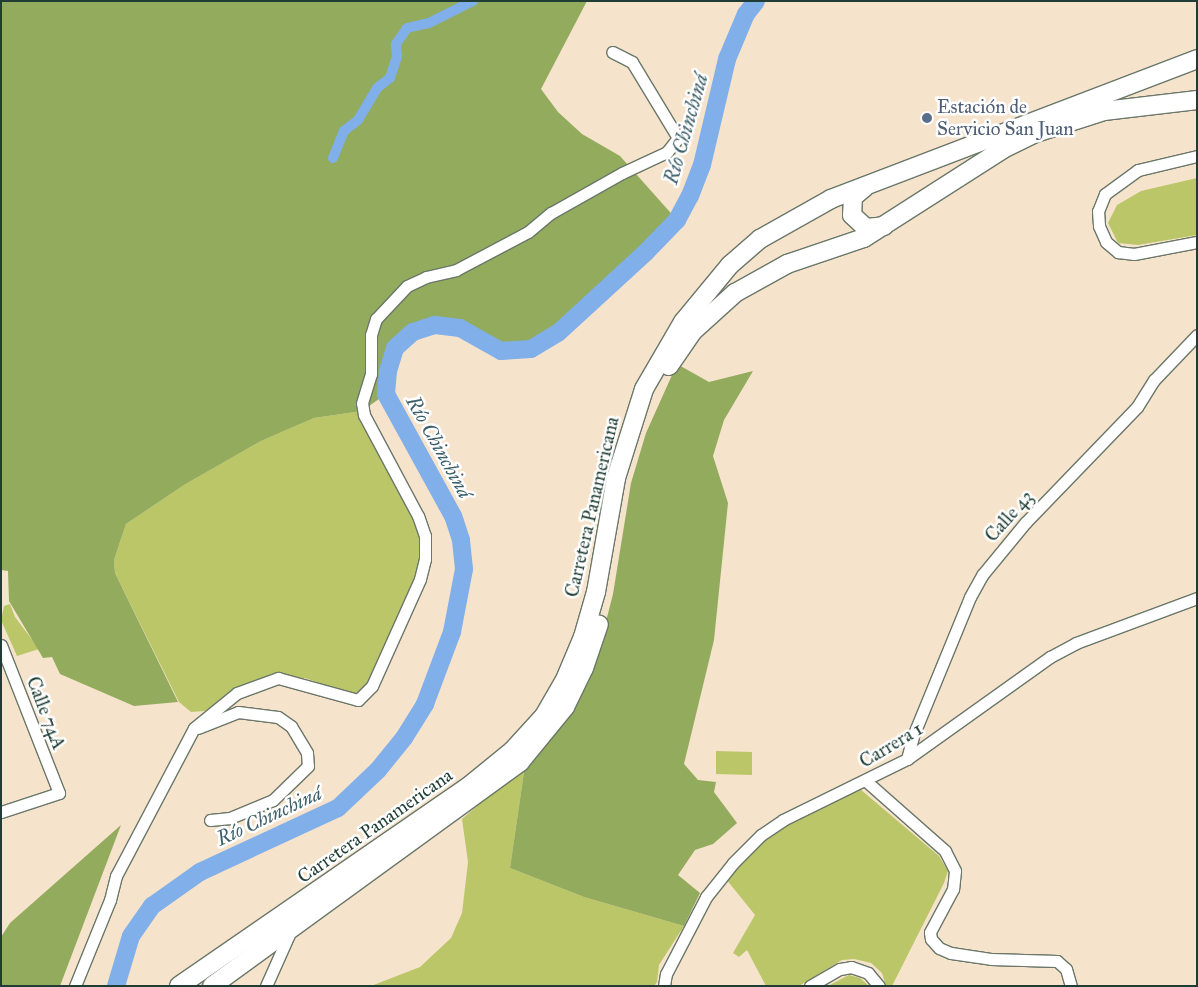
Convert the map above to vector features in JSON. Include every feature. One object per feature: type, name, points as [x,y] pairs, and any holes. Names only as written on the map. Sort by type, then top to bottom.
[{"type":"highway","name":"Carretera Panamericana","points":[[179,986],[469,786],[529,734],[554,700],[583,636],[596,592],[616,478],[630,428],[644,389],[664,352],[701,298],[730,265],[760,239],[816,207],[1197,59]]},
{"type":"highway","name":"Carretera Panamericana","points":[[212,986],[476,796],[520,762],[554,724],[577,684],[594,640],[607,592],[626,479],[640,430],[669,366],[693,331],[735,293],[760,277],[787,264],[848,245],[884,226],[973,167],[1036,133],[1104,111],[1197,100]]},
{"type":"highway","points":[[867,186],[853,197],[852,215],[866,228],[884,226]]},
{"type":"street","points":[[74,986],[107,908],[116,876],[194,728],[237,693],[278,678],[358,700],[372,686],[420,579],[425,559],[425,536],[418,516],[364,415],[362,403],[371,374],[371,334],[376,319],[407,286],[426,277],[456,270],[528,232],[552,212],[622,173],[667,152],[678,138],[632,62],[612,52]]},
{"type":"street","points":[[1197,156],[1138,170],[1105,194],[1098,211],[1099,226],[1106,242],[1118,252],[1134,254],[1197,242]]},
{"type":"street","name":"Calle 43","points":[[907,759],[945,658],[983,574],[1025,523],[1137,407],[1154,380],[1197,335]]},
{"type":"street","name":"Carrera 1","points":[[664,986],[666,974],[706,897],[733,863],[761,835],[783,820],[866,781],[907,759],[1059,652],[1101,632],[1197,598]]},
{"type":"street","name":"Calle 74A","points":[[1,645],[58,793],[1,812]]},
{"type":"street","points":[[194,728],[238,712],[278,717],[291,726],[308,753],[308,766],[273,800],[230,818],[210,820]]},
{"type":"street","points":[[866,781],[945,851],[955,871],[954,888],[930,932],[931,939],[939,948],[951,953],[991,959],[1057,961],[1066,969],[1071,986]]},
{"type":"street","points":[[266,986],[292,928]]},
{"type":"street","points":[[810,986],[840,970],[851,968],[868,973],[879,986]]},
{"type":"green space","points":[[1,1],[587,1],[541,89],[558,112],[582,134],[620,156],[677,220],[558,333],[531,349],[501,351],[460,328],[435,325],[413,332],[395,348],[388,371],[386,394],[362,411],[314,418],[261,441],[184,485],[126,524],[114,560],[115,573],[178,702],[134,706],[60,674],[52,657],[43,658],[9,601],[8,571],[1,570]]},
{"type":"green space","points":[[1197,178],[1197,235],[1138,245],[1118,243],[1108,223],[1117,205],[1141,191]]},
{"type":"green space","points":[[677,364],[709,382],[753,371],[724,420],[713,456],[728,503],[714,640],[684,764],[698,780],[716,782],[714,792],[737,823],[713,844],[695,850],[678,875],[700,893],[684,926],[584,897],[510,868],[525,765],[601,641],[613,594],[631,483],[646,433]]},
{"type":"green space","points":[[362,411],[424,523],[425,564],[380,684],[367,695],[356,696],[305,678],[280,678],[205,711],[191,712],[179,702],[115,573],[114,560],[126,524],[184,485],[261,441],[314,418]]},
{"type":"green space","points":[[10,604],[15,617],[39,649],[17,656],[1,620],[4,606]]},
{"type":"green space","points":[[716,751],[752,752],[752,775],[716,774]]},
{"type":"green space","points":[[525,765],[510,868],[584,897],[684,926],[659,965],[657,982],[654,986],[371,986],[420,967],[451,938],[462,913],[468,862],[462,819]]},
{"type":"green space","points":[[860,789],[939,856],[948,871],[944,883],[892,986],[886,986],[882,973],[871,963],[854,959],[842,960],[799,986],[766,986],[747,950],[739,957],[733,953],[755,915],[726,879],[763,839],[785,824]]},
{"type":"green space","points":[[121,825],[60,986],[1,986],[1,937],[10,923]]},
{"type":"green space","points":[[849,975],[860,978],[869,986],[828,986]]},
{"type":"waterway","points":[[333,158],[344,131],[358,120],[377,88],[390,78],[397,56],[396,44],[407,28],[429,23],[473,1]]},
{"type":"waterway","name":"Río Chinchiná","points":[[116,986],[131,936],[152,906],[200,872],[338,808],[378,770],[404,738],[425,704],[452,632],[464,569],[461,540],[453,516],[386,394],[388,371],[395,348],[413,332],[435,325],[460,328],[501,351],[531,349],[558,333],[646,252],[677,220],[690,196],[702,165],[727,59],[746,14],[756,1]]},
{"type":"place","name":"Estación de Servicio San Juan","points":[[927,118]]}]
